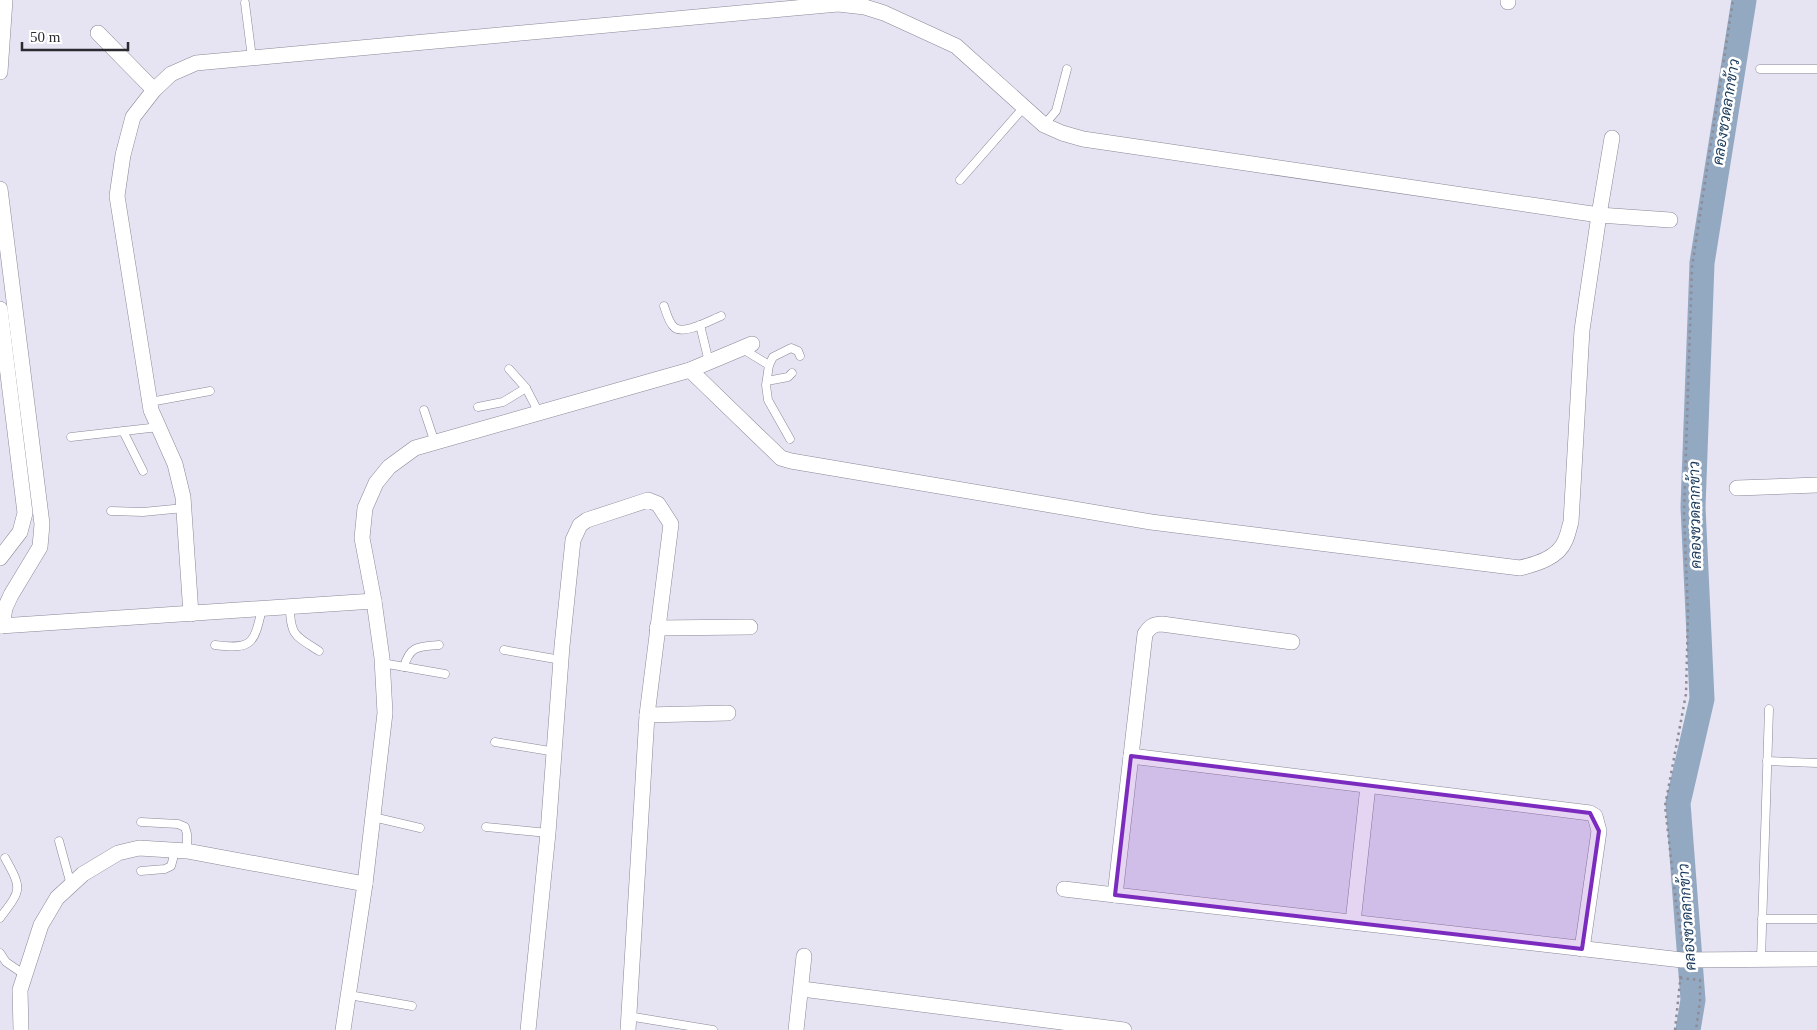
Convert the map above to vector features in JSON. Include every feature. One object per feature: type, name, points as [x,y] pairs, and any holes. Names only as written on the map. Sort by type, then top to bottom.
[{"type":"street","points":[[0,72],[1,30],[5,0]]},
{"type":"street","points":[[191,614],[184,508],[175,464],[151,410],[118,196],[123,155],[133,117],[154,90],[172,74],[196,63],[838,4],[865,7],[884,13],[956,46],[1044,125],[1082,139],[1599,215],[1670,220]]},
{"type":"street","points":[[98,33],[154,90]]},
{"type":"street","points":[[690,370],[781,458],[791,461],[1151,522],[1520,568],[1538,564],[1554,554],[1565,542],[1571,522],[1582,330],[1612,138]]},
{"type":"street","points":[[0,189],[3,235],[42,524],[40,547],[11,595],[5,608],[1,626],[374,601]]},
{"type":"street","points":[[0,309],[4,379],[25,513],[20,532],[1,550]]},
{"type":"street","points":[[344,1030],[365,884],[384,713],[382,663],[374,601],[362,538],[365,508],[376,483],[389,467],[415,448],[690,370],[746,346]]},
{"type":"street","points":[[1737,488],[1817,485]]},
{"type":"street","points":[[528,1030],[556,752],[561,660],[572,546],[577,529],[587,520],[648,500],[658,504],[663,509],[671,524],[647,715],[628,1023]]},
{"type":"street","points":[[1115,895],[1145,634],[1155,624],[1162,624],[1292,642]]},
{"type":"street","points":[[657,628],[750,627]]},
{"type":"street","points":[[647,715],[728,713]]},
{"type":"street","points":[[1131,756],[1590,813],[1595,816],[1599,831],[1582,949]]},
{"type":"street","points":[[1353,922],[1368,786]]},
{"type":"street","points":[[21,1030],[20,990],[41,925],[57,898],[83,874],[118,853],[139,848],[180,850],[365,884]]},
{"type":"street","points":[[1064,889],[1684,960],[1817,959]]},
{"type":"street","points":[[796,1030],[802,989],[804,956]]},
{"type":"street","points":[[802,989],[1124,1030]]},
{"type":"lane","points":[[245,3],[252,58]]},
{"type":"lane","points":[[1044,125],[1056,111],[1067,69]]},
{"type":"lane","points":[[1760,69],[1817,69]]},
{"type":"lane","points":[[960,180],[1024,107]]},
{"type":"lane","points":[[664,306],[672,327],[677,330],[686,330],[721,316]]},
{"type":"lane","points":[[700,324],[709,362]]},
{"type":"lane","points":[[746,346],[769,365]]},
{"type":"lane","points":[[790,439],[768,400],[767,381],[769,365],[773,357],[791,348],[798,351],[800,356]]},
{"type":"lane","points":[[509,369],[526,388],[539,413]]},
{"type":"lane","points":[[767,381],[779,380],[788,377],[792,373]]},
{"type":"lane","points":[[478,407],[503,402],[526,388]]},
{"type":"lane","points":[[150,402],[210,391]]},
{"type":"lane","points":[[424,410],[435,443]]},
{"type":"lane","points":[[71,437],[159,427]]},
{"type":"lane","points":[[123,431],[143,470]]},
{"type":"lane","points":[[111,511],[143,512],[184,508]]},
{"type":"lane","points":[[290,607],[290,621],[298,638],[319,651]]},
{"type":"lane","points":[[215,646],[235,648],[250,642],[256,635],[262,609]]},
{"type":"lane","points":[[404,667],[407,656],[411,651],[416,648],[439,645]]},
{"type":"lane","points":[[504,650],[561,660]]},
{"type":"lane","points":[[382,663],[445,674]]},
{"type":"lane","points":[[1761,959],[1769,709]]},
{"type":"lane","points":[[495,742],[556,752]]},
{"type":"lane","points":[[1767,762],[1817,763]]},
{"type":"lane","points":[[372,817],[420,828]]},
{"type":"lane","points":[[141,822],[178,824],[185,827],[187,834],[170,866],[165,869],[141,871]]},
{"type":"lane","points":[[486,827],[548,833]]},
{"type":"lane","points":[[59,841],[71,885]]},
{"type":"lane","points":[[0,918],[12,904],[18,890],[16,878],[5,858]]},
{"type":"lane","points":[[1762,920],[1817,919]]},
{"type":"lane","points":[[0,953],[6,962],[25,975]]},
{"type":"lane","points":[[348,995],[412,1006]]},
{"type":"lane","points":[[628,1023],[713,1030]]},
{"type":"path","points":[[1675,1030],[1680,978],[1684,960],[1666,806],[1686,694],[1688,613],[1684,513],[1692,267],[1733,0]]},
{"type":"path","points":[[1680,978],[1700,980],[1700,1001],[1696,1030]]},
{"type":"highlighted area","points":[[1131,756],[1590,813],[1599,831],[1582,949],[1115,895]]},
{"type":"waterway","name":"คลองชวดลากข้าว","points":[[1688,1030],[1693,1000],[1678,803],[1702,699],[1693,507],[1702,263],[1744,0]]}]
